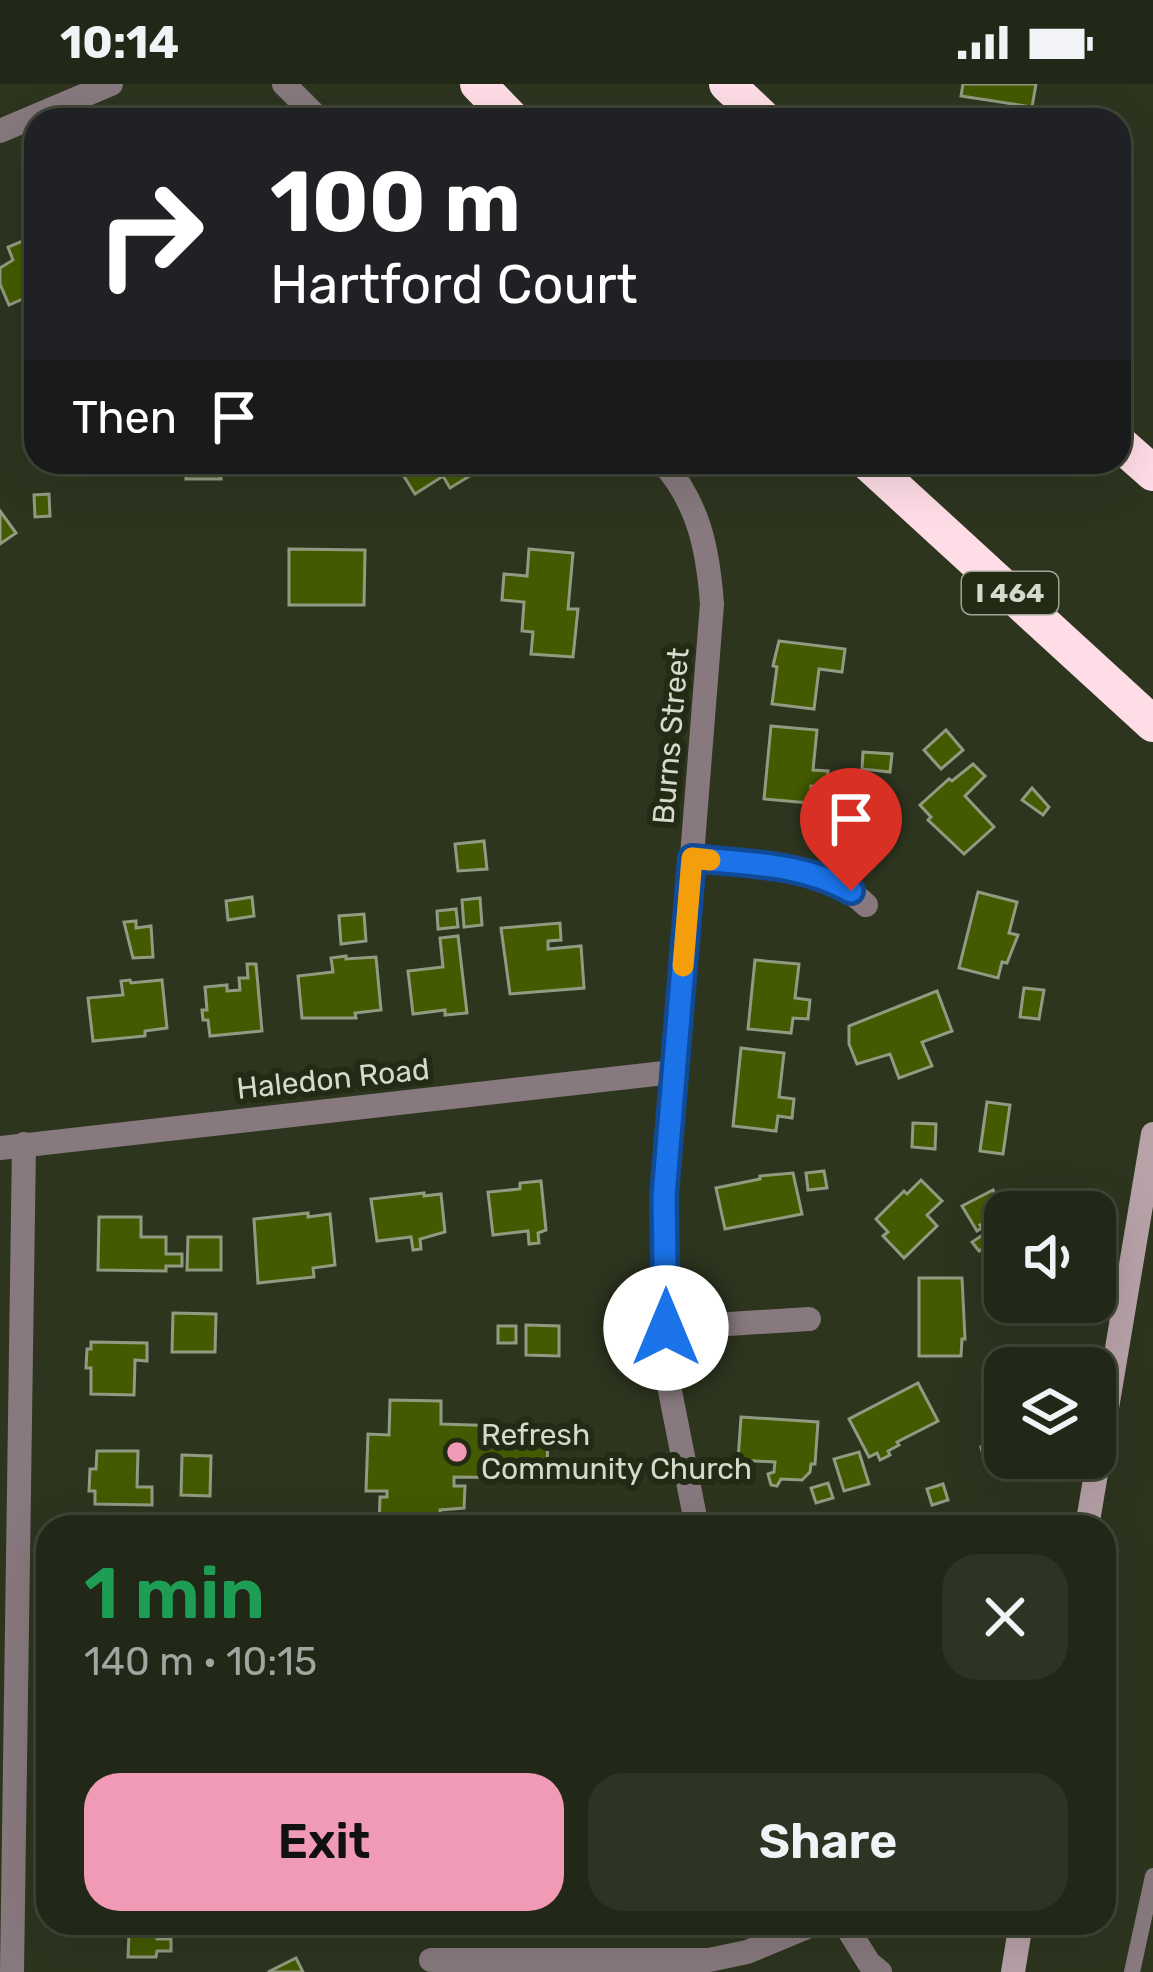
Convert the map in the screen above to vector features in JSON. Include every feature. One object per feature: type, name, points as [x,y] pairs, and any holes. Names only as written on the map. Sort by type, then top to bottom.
[{"type":"highway","points":[[478,84],[501,108]]},
{"type":"highway","points":[[727,84],[752,108]]},
{"type":"highway","name":"I 464","points":[[880,474],[1153,724]]},
{"type":"main road","points":[[1089,1515],[1153,1134]]},
{"type":"main road","points":[[1013,1972],[1019,1935]]},
{"type":"street","points":[[54,108],[111,84]]},
{"type":"street","points":[[284,84],[308,108]]},
{"type":"street","name":"Burns Street","points":[[673,474],[697,515],[709,556],[712,604],[664,1196],[670,1391],[695,1515]]},
{"type":"street","points":[[692,858],[803,869],[838,884],[866,905]]},
{"type":"street","name":"Haledon Road","points":[[12,1146],[673,1072]]},
{"type":"street","points":[[12,1146],[12,1972]]},
{"type":"street","points":[[666,1328],[809,1319]]},
{"type":"street","points":[[431,1960],[709,1960],[747,1952],[788,1935]]},
{"type":"street","points":[[852,1935],[880,1972]]},
{"type":"lane","points":[[1132,1972],[1153,1876]]},
{"type":"building","points":[[963,84],[1036,84],[1032,107],[961,96]]},
{"type":"building","points":[[24,240],[24,298],[9,305],[0,284],[0,268],[13,260],[8,247]]},
{"type":"building","points":[[186,474],[221,474],[221,479],[186,479]]},
{"type":"building","points":[[402,474],[473,474],[450,488],[443,476],[415,494]]},
{"type":"building","points":[[49,494],[50,516],[35,517],[34,495]]},
{"type":"building","points":[[0,511],[16,533],[0,544]]},
{"type":"building","points":[[289,549],[365,550],[364,605],[289,605]]},
{"type":"building","points":[[529,549],[573,553],[568,609],[578,609],[573,657],[531,654],[533,632],[522,631],[524,602],[502,600],[504,574],[527,576]]},
{"type":"building","points":[[779,641],[845,649],[842,672],[819,669],[814,709],[772,704]]},
{"type":"building","points":[[771,726],[817,730],[813,770],[828,771],[826,787],[811,786],[810,803],[764,799]]},
{"type":"building","points":[[946,730],[963,750],[941,769],[924,750]]},
{"type":"building","points":[[863,752],[892,754],[890,772],[862,769]]},
{"type":"building","points":[[973,764],[985,776],[965,796],[994,827],[964,854],[928,820],[931,817],[920,805]]},
{"type":"building","points":[[1032,788],[1049,807],[1043,815],[1022,800]]},
{"type":"building","points":[[484,841],[487,869],[458,871],[455,844]]},
{"type":"building","points":[[978,892],[1017,902],[1009,933],[1018,935],[998,978],[959,968]]},
{"type":"building","points":[[252,897],[254,916],[228,920],[226,901]]},
{"type":"building","points":[[480,898],[482,925],[464,927],[462,900]]},
{"type":"building","points":[[456,909],[458,927],[438,929],[437,911]]},
{"type":"building","points":[[364,914],[366,941],[341,944],[339,916]]},
{"type":"building","points":[[136,921],[136,928],[151,926],[153,957],[133,958],[124,922]]},
{"type":"building","points":[[560,923],[561,940],[548,941],[548,949],[581,946],[584,988],[510,994],[501,928]]},
{"type":"building","points":[[458,936],[467,1013],[413,1014],[408,971],[443,967],[440,938]]},
{"type":"building","points":[[376,957],[381,1010],[355,1013],[356,1018],[302,1018],[298,976],[333,972],[331,958]]},
{"type":"building","points":[[755,960],[799,964],[795,998],[810,1000],[808,1019],[793,1018],[791,1033],[748,1029]]},
{"type":"building","points":[[247,964],[256,964],[262,1031],[210,1036],[208,1020],[203,1020],[205,987],[227,985],[227,991],[240,990],[239,978],[248,978]]},
{"type":"building","points":[[162,980],[167,1028],[145,1031],[145,1036],[93,1041],[88,998],[123,995],[121,981]]},
{"type":"building","points":[[1024,988],[1044,990],[1039,1019],[1020,1017]]},
{"type":"building","points":[[937,991],[952,1031],[922,1042],[932,1066],[899,1078],[890,1054],[857,1064],[849,1044],[849,1026]]},
{"type":"building","points":[[741,1048],[784,1053],[779,1097],[794,1099],[792,1118],[778,1116],[776,1131],[733,1126]]},
{"type":"building","points":[[987,1102],[1010,1105],[1003,1154],[980,1151]]},
{"type":"building","points":[[913,1123],[936,1124],[935,1149],[912,1147]]},
{"type":"building","points":[[824,1171],[827,1188],[808,1190],[806,1173]]},
{"type":"building","points":[[793,1173],[802,1214],[725,1229],[716,1188]]},
{"type":"building","points":[[921,1180],[942,1201],[927,1215],[937,1226],[904,1258],[883,1236],[888,1232],[876,1219]]},
{"type":"building","points":[[541,1181],[546,1230],[538,1233],[539,1243],[529,1244],[528,1231],[493,1235],[488,1192]]},
{"type":"building","points":[[441,1194],[445,1232],[420,1239],[421,1249],[413,1250],[411,1237],[377,1241],[371,1199]]},
{"type":"building","points":[[984,1195],[982,1228],[977,1231],[962,1206]]},
{"type":"building","points":[[308,1213],[308,1217],[330,1214],[335,1265],[313,1268],[314,1277],[258,1283],[254,1219]]},
{"type":"building","points":[[99,1217],[141,1217],[141,1237],[166,1237],[166,1254],[182,1254],[182,1266],[166,1266],[166,1271],[98,1270]]},
{"type":"building","points":[[984,1234],[984,1248],[979,1251],[972,1242]]},
{"type":"building","points":[[188,1237],[221,1237],[221,1270],[187,1270]]},
{"type":"building","points":[[919,1278],[962,1278],[965,1339],[961,1356],[919,1356]]},
{"type":"building","points":[[173,1313],[216,1314],[215,1352],[172,1352]]},
{"type":"building","points":[[526,1325],[559,1326],[559,1356],[526,1355]]},
{"type":"building","points":[[498,1326],[516,1326],[516,1343],[498,1343]]},
{"type":"building","points":[[91,1342],[147,1343],[147,1361],[135,1360],[134,1395],[91,1394],[91,1368],[86,1368]]},
{"type":"building","points":[[918,1383],[938,1421],[897,1442],[888,1451],[890,1455],[880,1460],[877,1453],[869,1457],[849,1419]]},
{"type":"building","name":"Refresh Community Church","points":[[390,1400],[441,1401],[441,1424],[535,1427],[535,1434],[548,1435],[547,1470],[535,1470],[534,1478],[454,1477],[454,1486],[465,1486],[464,1508],[440,1510],[440,1515],[379,1515],[380,1497],[387,1497],[387,1491],[366,1491],[368,1434],[389,1435]]},
{"type":"building","points":[[741,1417],[818,1422],[815,1464],[810,1472],[802,1480],[781,1479],[777,1486],[771,1485],[768,1474],[774,1472],[775,1462],[738,1460]]},
{"type":"building","points":[[97,1451],[138,1451],[137,1487],[152,1487],[152,1505],[95,1504],[95,1491],[89,1491]]},
{"type":"building","points":[[859,1452],[869,1484],[844,1491],[834,1459]]},
{"type":"building","points":[[182,1455],[211,1456],[210,1496],[181,1495]]},
{"type":"building","points":[[828,1483],[833,1498],[816,1503],[811,1488]]},
{"type":"building","points":[[943,1484],[948,1500],[932,1505],[927,1489]]},
{"type":"building","points":[[129,1935],[171,1939],[171,1951],[157,1951],[156,1957],[128,1957]]},
{"type":"building","points":[[296,1958],[303,1972],[268,1972]]},
{"type":"slow traffic","points":[[683,966],[692,858],[710,860]]},
{"type":"place","name":"Refresh Community Church","points":[[457,1452]]},
{"type":"route","points":[[666,1328],[664,1196],[692,858],[803,869],[851,891]]}]
